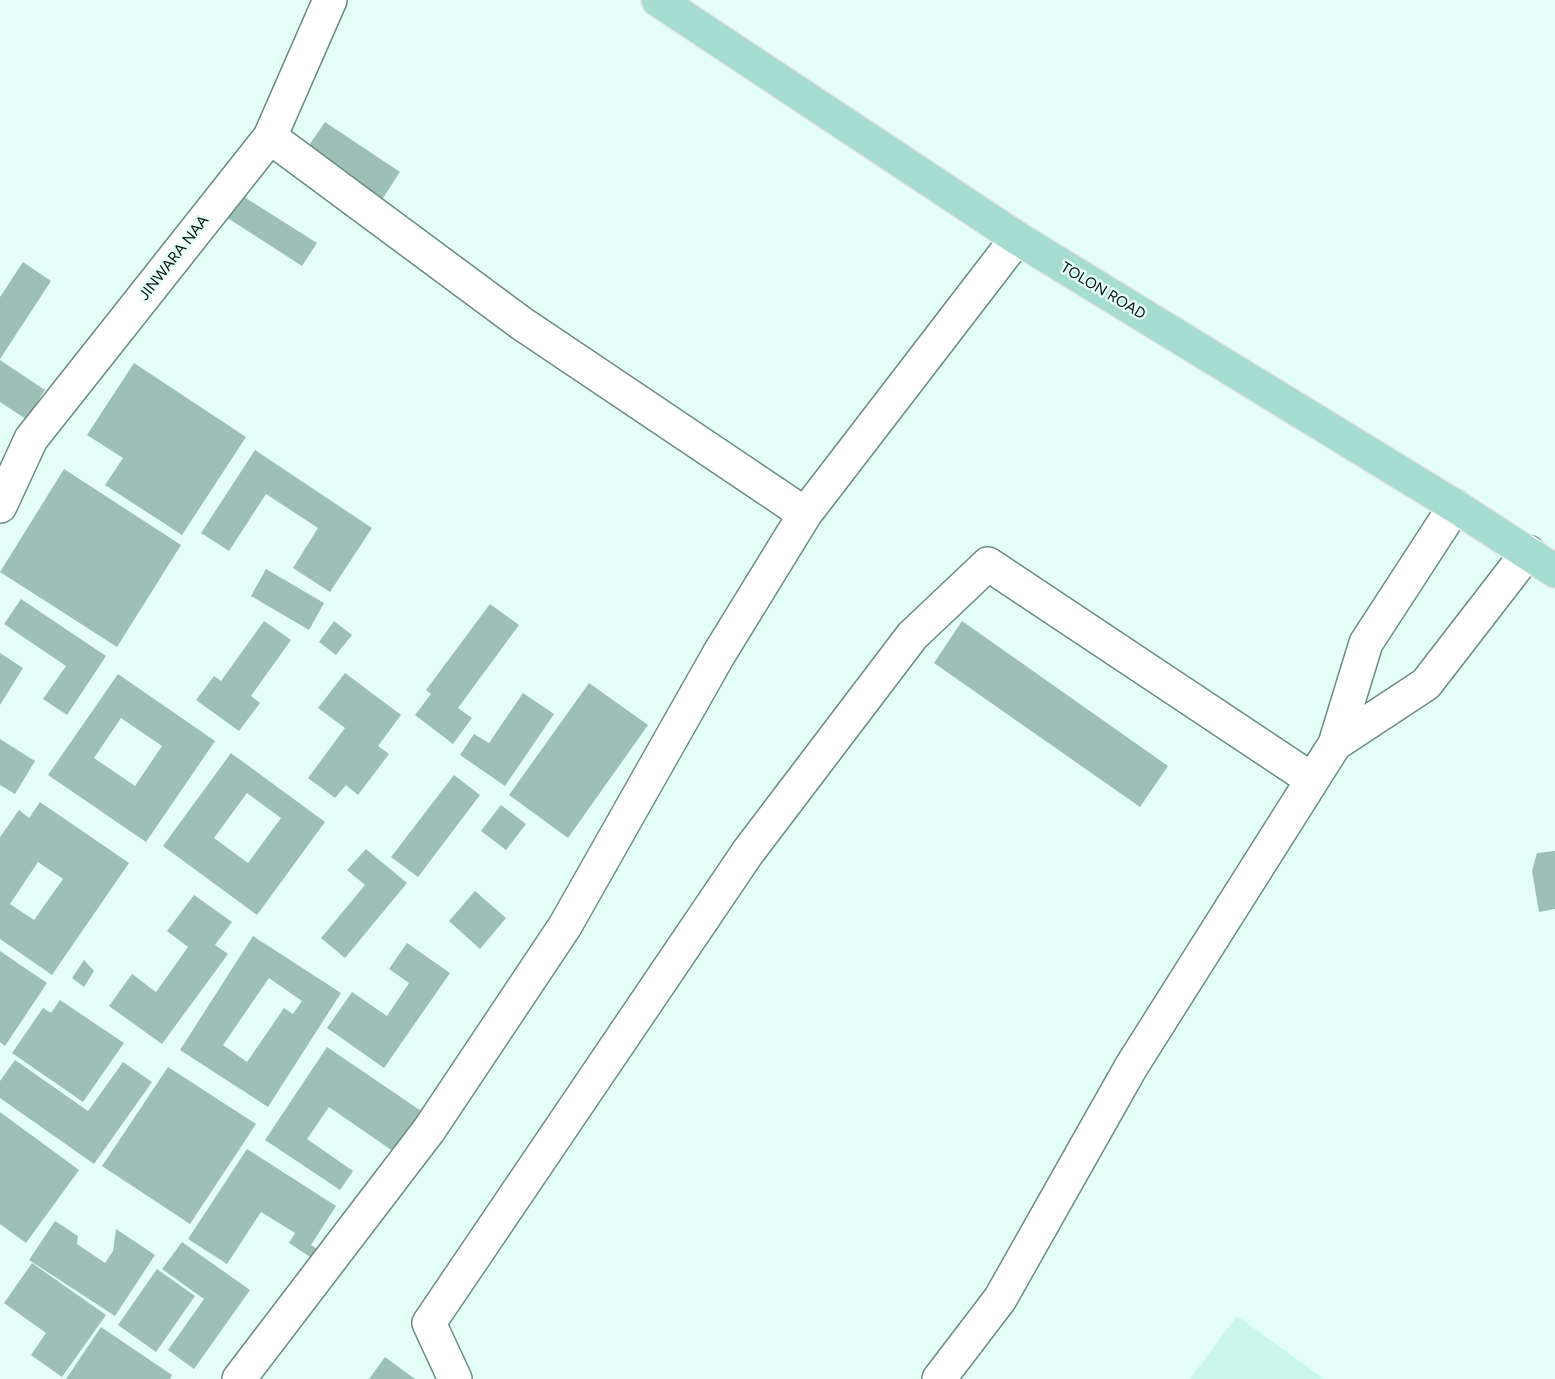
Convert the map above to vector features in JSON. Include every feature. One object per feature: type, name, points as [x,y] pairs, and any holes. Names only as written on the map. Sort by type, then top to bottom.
[{"type":"main road","name":"TOLON ROAD","points":[[658,0],[1017,238],[1455,506],[1555,571]]},
{"type":"street","name":"JINWARA NAA","points":[[0,506],[31,439],[270,137],[330,0]]},
{"type":"street","points":[[270,137],[521,323],[805,514]]},
{"type":"street","points":[[239,1379],[429,1130],[565,926],[719,654],[805,514],[1017,238]]},
{"type":"street","points":[[939,1379],[1000,1299],[1131,1067],[1335,744],[1366,643],[1455,506]]},
{"type":"street","points":[[1335,744],[1426,684],[1528,552]]},
{"type":"street","points":[[454,1379],[429,1323],[748,852],[912,636],[988,564],[1311,779]]},
{"type":"shaded area","points":[[1237,1316],[1324,1379],[1190,1379]]},
{"type":"building","points":[[325,122],[400,172],[379,204],[303,154]]},
{"type":"building","points":[[241,195],[317,243],[302,266],[226,217]]},
{"type":"building","points":[[23,262],[51,281],[0,359],[0,297]]},
{"type":"building","points":[[0,360],[45,390],[26,419],[0,402]]},
{"type":"building","points":[[134,363],[246,437],[182,535],[105,485],[123,458],[87,435]]},
{"type":"building","points":[[255,450],[372,528],[330,592],[293,568],[318,528],[266,494],[229,551],[201,533]]},
{"type":"building","points":[[64,469],[181,545],[117,647],[0,572]]},
{"type":"building","points":[[266,569],[324,603],[309,630],[251,596]]},
{"type":"building","points":[[21,599],[106,656],[67,715],[43,699],[66,666],[4,624]]},
{"type":"building","points":[[490,604],[519,625],[458,708],[472,718],[453,744],[415,715],[431,694],[426,690]]},
{"type":"building","points":[[264,621],[291,640],[251,696],[260,703],[239,731],[196,700],[214,676],[221,681]]},
{"type":"building","points":[[334,621],[352,635],[336,655],[319,642]]},
{"type":"building","points":[[962,621],[1168,766],[1140,807],[934,663]]},
{"type":"building","points":[[0,653],[23,668],[0,705]]},
{"type":"building","points":[[345,673],[401,715],[378,746],[389,754],[358,795],[346,785],[335,798],[308,778],[345,728],[318,708]]},
{"type":"building","points":[[118,674],[215,741],[146,842],[48,775]],"holes":[[[121,718],[162,746],[135,786],[94,758]]]},
{"type":"building","points":[[589,683],[648,725],[568,838],[509,795]]},
{"type":"building","points":[[523,693],[554,714],[505,786],[460,755],[474,734],[489,743]]},
{"type":"building","points":[[0,739],[35,761],[15,794],[0,785]]},
{"type":"building","points":[[231,753],[325,822],[257,915],[163,846]],"holes":[[[247,793],[281,818],[248,863],[214,838]]]},
{"type":"building","points":[[454,775],[480,795],[418,877],[391,857]]},
{"type":"building","points":[[40,802],[129,863],[52,975],[0,939],[0,837],[19,810],[29,818]],"holes":[[[38,862],[63,879],[34,920],[10,904]]]},
{"type":"building","points":[[501,805],[526,824],[506,850],[481,831]]},
{"type":"building","points":[[366,849],[407,883],[345,958],[321,938],[365,885],[347,870]]},
{"type":"building","points":[[1555,851],[1555,909],[1539,912],[1532,871],[1537,853]]},
{"type":"building","points":[[475,891],[506,918],[480,949],[449,921]]},
{"type":"building","points":[[194,895],[232,922],[215,945],[228,954],[162,1044],[109,1006],[132,974],[156,992],[188,947],[167,931]]},
{"type":"building","points":[[253,936],[341,993],[268,1107],[180,1050]],"holes":[[[269,978],[302,1001],[293,1014],[284,1008],[247,1062],[223,1045]]]},
{"type":"building","points":[[407,943],[450,973],[384,1068],[327,1028],[352,992],[387,1016],[409,983],[389,969]]},
{"type":"building","points":[[0,951],[47,983],[5,1046],[0,1042]]},
{"type":"building","points":[[84,960],[94,971],[84,987],[72,978]]},
{"type":"building","points":[[60,1000],[124,1043],[83,1102],[12,1053],[43,1008],[51,1013]]},
{"type":"building","points":[[327,1047],[427,1115],[400,1156],[329,1107],[307,1139],[353,1171],[340,1190],[265,1140]]},
{"type":"building","points":[[15,1060],[88,1111],[123,1062],[152,1082],[94,1164],[0,1098],[0,1081]]},
{"type":"building","points":[[168,1067],[256,1124],[190,1224],[102,1166]]},
{"type":"building","points":[[0,1112],[79,1170],[26,1243],[0,1224]]},
{"type":"building","points":[[247,1149],[336,1206],[311,1245],[319,1250],[313,1259],[289,1243],[295,1233],[261,1212],[227,1264],[188,1239]]},
{"type":"building","points":[[55,1221],[78,1236],[77,1244],[105,1263],[113,1251],[116,1229],[155,1255],[115,1316],[29,1260]]},
{"type":"building","points":[[182,1242],[250,1290],[194,1369],[168,1350],[204,1299],[162,1269]]},
{"type":"building","points":[[32,1263],[106,1315],[62,1377],[31,1355],[46,1333],[4,1303]]},
{"type":"building","points":[[157,1269],[195,1296],[156,1352],[118,1325]]},
{"type":"building","points":[[101,1327],[172,1375],[170,1379],[66,1379]]},
{"type":"building","points":[[385,1357],[415,1379],[369,1379]]}]
